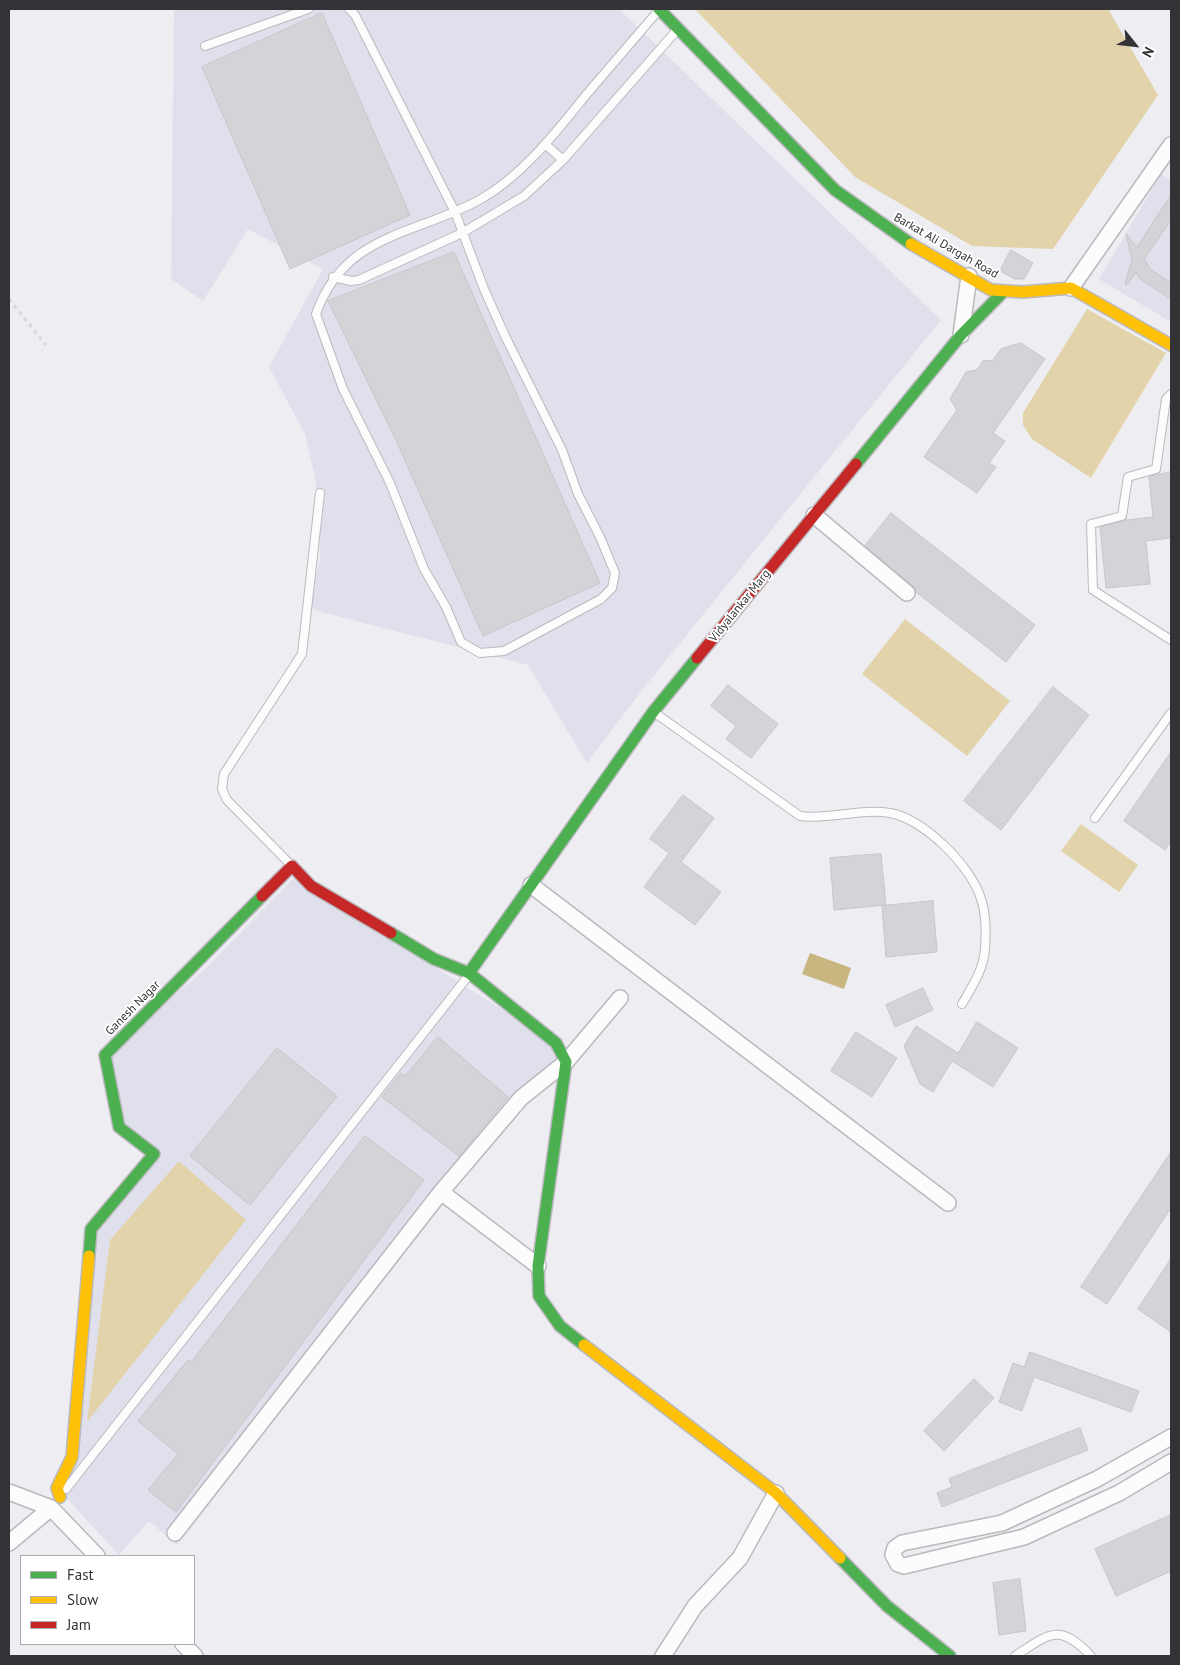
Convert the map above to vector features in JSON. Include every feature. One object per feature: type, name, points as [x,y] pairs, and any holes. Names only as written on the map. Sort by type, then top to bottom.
[{"type":"street","name":"Barkat Ali Dargah Road","points":[[659,9],[835,190],[900,238],[991,290],[1023,292],[1072,288]]},
{"type":"street","points":[[1171,145],[1072,288],[1171,345]]},
{"type":"street","points":[[960,335],[969,276]]},
{"type":"street","name":"Vidyalankar Marg","points":[[469,973],[653,712],[960,335],[1004,291]]},
{"type":"street","points":[[814,515],[907,593]]},
{"type":"street","points":[[292,866],[311,886],[434,959],[469,973],[556,1043],[566,1062],[538,1266],[539,1296],[560,1326],[776,1493],[887,1606],[950,1656]]},
{"type":"street","name":"Ganesh Nagar","points":[[56,1503],[56,1488],[72,1457],[91,1229],[154,1154],[119,1127],[105,1055],[292,866]]},
{"type":"street","points":[[532,885],[948,1203]]},
{"type":"street","points":[[174,1532],[441,1192],[521,1098],[566,1062],[620,998]]},
{"type":"street","points":[[441,1192],[538,1266]]},
{"type":"street","points":[[1171,1437],[1097,1479],[1002,1523],[902,1543],[895,1548],[894,1559],[898,1564],[904,1566],[1024,1537],[1119,1493],[1171,1462]]},
{"type":"street","points":[[1141,1454],[1150,1475]]},
{"type":"street","points":[[9,1492],[56,1503],[96,1555]]},
{"type":"street","points":[[663,1656],[695,1606],[740,1558],[776,1493]]},
{"type":"street","points":[[9,1543],[56,1503]]},
{"type":"street","points":[[184,1645],[195,1656]]},
{"type":"lane","points":[[205,46],[308,9]]},
{"type":"lane","points":[[349,9],[356,15],[455,212],[505,336],[562,450],[578,494],[600,537],[615,573],[612,588],[600,599],[504,651],[480,653],[461,642],[446,606],[424,568],[390,483],[344,389],[316,314],[322,296],[334,277],[368,247],[455,212],[482,198],[514,174],[545,144],[659,9]]},
{"type":"lane","points":[[334,277],[351,281],[360,280],[462,233],[524,196],[563,160],[678,29]]},
{"type":"lane","points":[[545,144],[563,160]]},
{"type":"lane","points":[[1171,394],[1166,399],[1156,469],[1128,477],[1122,516],[1091,524],[1093,590],[1171,640]]},
{"type":"lane","points":[[292,866],[228,800],[222,790],[224,774],[302,654],[320,492]]},
{"type":"lane","points":[[653,712],[800,816],[816,818],[866,812],[891,813],[910,820],[941,842],[965,870],[982,899],[985,948],[983,963],[962,1004]]},
{"type":"lane","points":[[1095,818],[1171,713]]},
{"type":"lane","points":[[56,1503],[469,973]]},
{"type":"lane","points":[[1015,1656],[1049,1635],[1062,1635],[1074,1639],[1091,1656]]},
{"type":"path","points":[[9,299],[46,345]]},
{"type":"shaded area","points":[[174,9],[619,9],[941,320],[643,689],[587,763],[528,665],[317,611],[307,603],[320,561],[319,513],[315,478],[305,434],[269,367],[323,269],[248,229],[203,301],[171,279]]},
{"type":"shaded area","points":[[695,9],[1108,9],[1158,95],[1053,249],[972,246],[855,177]]},
{"type":"shaded area","points":[[1161,174],[1171,180],[1171,322],[1099,279]]},
{"type":"shaded area","points":[[1087,309],[1166,353],[1091,478],[1032,439],[1023,425],[1023,413]]},
{"type":"shaded area","points":[[905,619],[1010,701],[967,756],[862,674]]},
{"type":"shaded area","points":[[1081,824],[1138,865],[1119,892],[1061,851]]},
{"type":"shaded area","points":[[293,879],[556,1043],[562,1052],[177,1545],[149,1521],[119,1555],[57,1488],[72,1457],[91,1229],[153,1154],[119,1127],[105,1055],[204,970]]},
{"type":"shaded area","points":[[810,953],[851,968],[844,989],[802,974]]},
{"type":"shaded area","points":[[179,1161],[246,1220],[87,1422],[110,1240]]},
{"type":"building","points":[[322,13],[410,215],[290,269],[202,67]]},
{"type":"building","points":[[1171,195],[1171,220],[1144,259],[1150,269],[1171,283],[1171,299],[1140,279],[1136,272],[1127,285],[1125,284],[1132,259],[1126,234],[1137,247]]},
{"type":"building","points":[[1011,250],[1033,263],[1024,279],[1015,279],[1000,271]]},
{"type":"building","points":[[454,252],[600,583],[483,636],[395,438],[328,301]]},
{"type":"building","points":[[1021,343],[1045,359],[993,433],[1005,441],[989,463],[996,467],[977,493],[924,457],[957,410],[950,399],[966,372],[977,370],[983,361],[993,360],[1001,349]]},
{"type":"building","points":[[1171,472],[1171,538],[1146,541],[1150,584],[1106,588],[1100,527],[1126,520],[1153,517],[1149,477]]},
{"type":"building","points":[[891,513],[1035,625],[1006,662],[916,592],[913,586],[865,546]]},
{"type":"building","points":[[728,685],[778,724],[751,758],[726,739],[736,726],[711,706]]},
{"type":"building","points":[[1053,687],[1089,715],[1001,830],[964,801]]},
{"type":"building","points":[[1171,752],[1171,841],[1165,850],[1124,821]]},
{"type":"building","points":[[683,795],[714,818],[681,862],[721,892],[695,925],[644,887],[669,853],[650,839]]},
{"type":"building","points":[[881,854],[886,905],[834,910],[830,858]]},
{"type":"building","points":[[933,901],[937,952],[886,957],[882,906]]},
{"type":"building","points":[[923,988],[933,1010],[895,1027],[886,1005]]},
{"type":"building","points":[[977,1022],[1018,1048],[993,1087],[952,1061],[933,1092],[920,1084],[904,1046],[916,1026],[958,1053]]},
{"type":"building","points":[[856,1032],[897,1058],[872,1097],[831,1071]]},
{"type":"building","points":[[438,1037],[508,1097],[459,1156],[382,1097],[401,1073],[405,1076]]},
{"type":"building","points":[[277,1048],[337,1096],[250,1205],[190,1156]]},
{"type":"building","points":[[365,1136],[424,1180],[176,1512],[148,1490],[178,1454],[138,1421],[188,1360],[191,1362]]},
{"type":"building","points":[[1171,1152],[1171,1208],[1107,1304],[1081,1287]]},
{"type":"building","points":[[1171,1259],[1171,1332],[1138,1309]]},
{"type":"building","points":[[1030,1352],[1139,1391],[1131,1412],[1034,1377],[1022,1411],[999,1402],[1013,1363],[1024,1367]]},
{"type":"building","points":[[974,1379],[994,1398],[944,1451],[924,1431]]},
{"type":"building","points":[[1080,1428],[1088,1450],[942,1507],[937,1493],[952,1487],[949,1479]]},
{"type":"building","points":[[1171,1515],[1171,1571],[1116,1596],[1095,1549]]},
{"type":"building","points":[[1020,1579],[1026,1631],[999,1635],[993,1583]]},
{"type":"traffic: fast","points":[[659,9],[835,190],[911,244]]},
{"type":"traffic: fast","points":[[856,464],[961,335],[1004,291]]},
{"type":"traffic: fast","points":[[469,973],[653,712],[697,658]]},
{"type":"traffic: fast","points":[[89,1256],[91,1229],[154,1154],[119,1127],[105,1055],[262,896]]},
{"type":"traffic: fast","points":[[391,933],[434,959],[469,973],[556,1043],[566,1062],[538,1266],[539,1296],[560,1326],[584,1345]]},
{"type":"traffic: fast","points":[[840,1558],[887,1606],[950,1656]]},
{"type":"traffic: slow","points":[[911,244],[991,290],[1023,292],[1071,288],[1171,345]]},
{"type":"traffic: slow","points":[[60,1497],[57,1488],[72,1457],[89,1256]]},
{"type":"traffic: slow","points":[[584,1345],[776,1493],[840,1558]]},
{"type":"traffic: jam","points":[[697,658],[856,464]]},
{"type":"traffic: jam","points":[[262,896],[292,866],[311,886],[391,933]]}]
